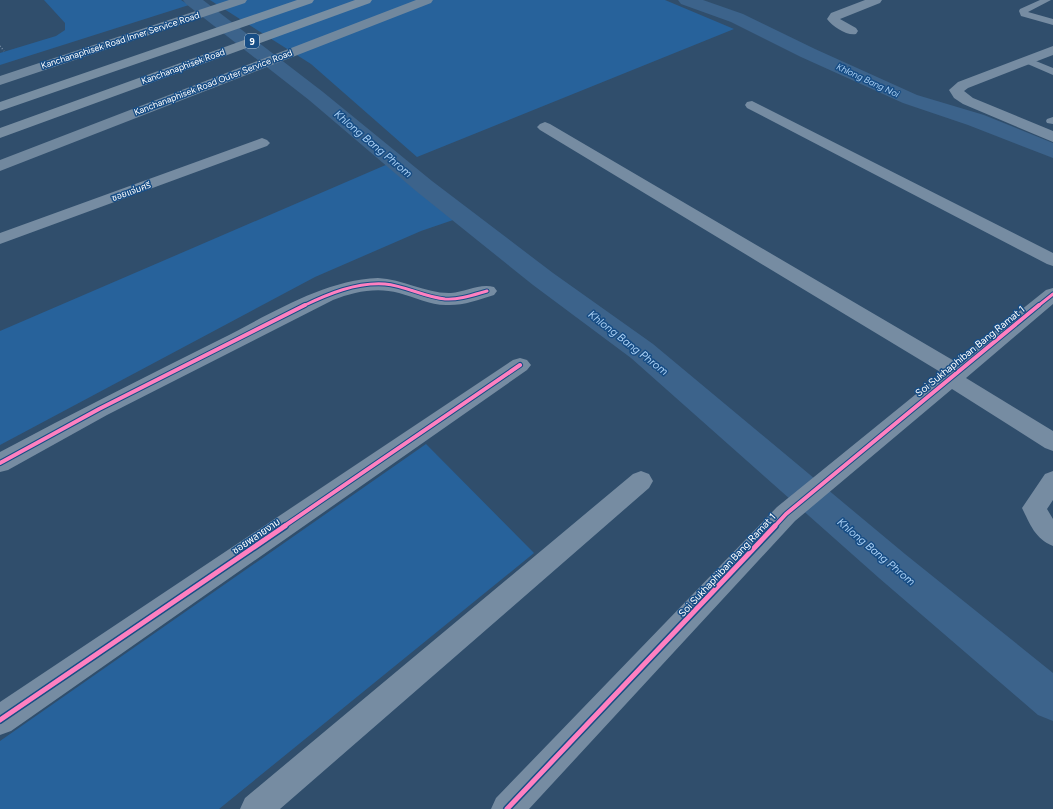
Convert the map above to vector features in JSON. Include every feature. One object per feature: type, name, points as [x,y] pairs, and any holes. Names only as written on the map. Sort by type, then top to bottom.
[{"type":"highway","name":"9","points":[[0,107],[308,0]]},
{"type":"highway","name":"Kanchanaphisek Road","points":[[0,133],[366,0]]},
{"type":"main road","name":"Kanchanaphisek Road Inner Service Road","points":[[0,80],[241,0]]},
{"type":"main road","name":"Kanchanaphisek Road Outer Service Road","points":[[0,166],[427,0]]},
{"type":"street","points":[[852,31],[836,22],[833,19],[835,16],[876,0]]},
{"type":"street","points":[[1053,50],[963,85],[956,90],[959,95],[968,101],[1053,137]]},
{"type":"street","points":[[752,105],[1053,260]]},
{"type":"street","points":[[545,127],[953,375],[1053,442]]},
{"type":"street","name":"ซอยแจ่มศรี","points":[[0,239],[262,143]]},
{"type":"street","points":[[0,463],[99,409],[319,298],[350,287],[379,284],[404,288],[440,299],[464,298],[487,291]]},
{"type":"street","name":"Soi Sukhaphiban Bang Ramat 1","points":[[506,809],[786,514],[1053,294]]},
{"type":"street","name":"ซอยพลายงาม","points":[[0,720],[520,365]]},
{"type":"street","points":[[256,809],[641,481]]},
{"type":"street","points":[[1053,481],[1034,508],[1044,526],[1053,535]]},
{"type":"lane","points":[[1047,0],[1023,11],[1024,14],[1053,22]]},
{"type":"lane","points":[[1026,60],[1053,72]]},
{"type":"path","points":[[0,46],[4,51]]},
{"type":"shaded area","points":[[44,0],[181,0],[189,5],[0,65],[0,53],[56,36],[65,30],[65,23]]},
{"type":"shaded area","points":[[210,0],[665,0],[734,29],[417,157],[311,64]]},
{"type":"shaded area","points":[[388,164],[456,219],[421,231],[315,277],[0,445],[0,331]]},
{"type":"shaded area","points":[[426,444],[534,553],[219,809],[0,809],[0,741]]},
{"type":"waterway","name":"Khlong Bang Phrom","points":[[192,0],[316,96],[424,186],[543,279],[642,351],[892,566],[1053,700]]},
{"type":"waterway","name":"Khlong Bang Noi","points":[[687,0],[737,18],[808,53],[910,99],[976,120],[1053,151]]},
{"type":"cycle path","points":[[0,463],[99,409],[319,298],[333,293],[348,288],[370,284],[386,284],[444,299],[463,298],[487,291]]},
{"type":"cycle path","points":[[507,809],[786,514],[1053,294]]},
{"type":"cycle path","points":[[0,720],[520,365]]}]
